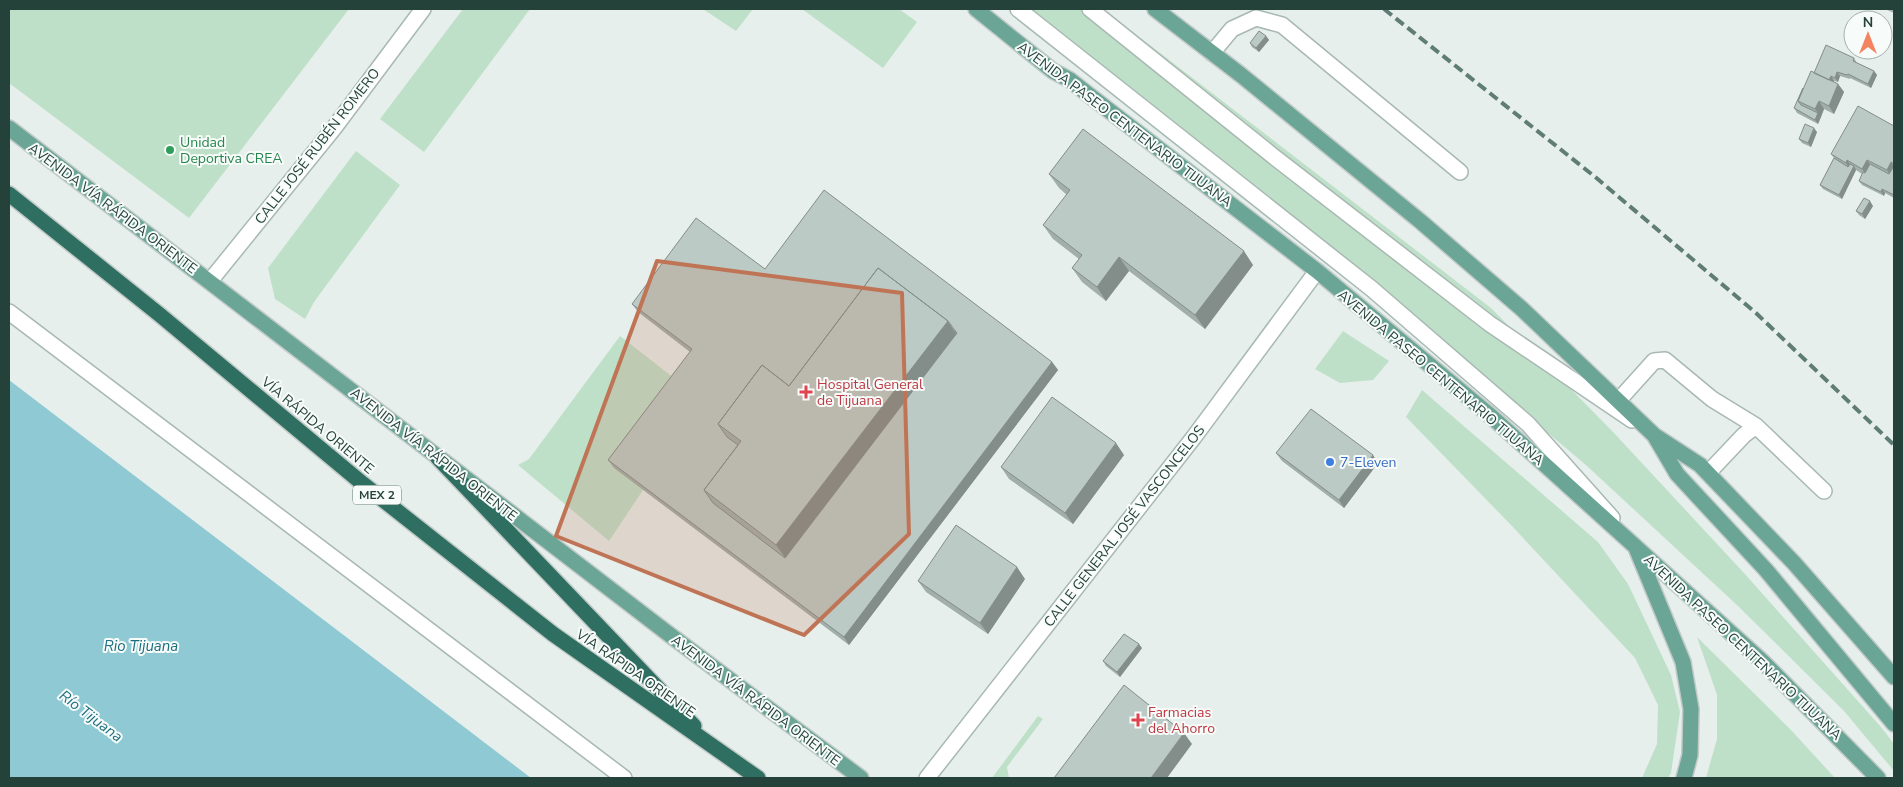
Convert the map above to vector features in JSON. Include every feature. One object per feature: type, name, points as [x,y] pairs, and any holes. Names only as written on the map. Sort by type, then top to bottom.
[{"type":"highway","name":"VÍA RÁPIDA ORIENTE","points":[[9,194],[160,315],[363,484],[553,634],[758,778]]},
{"type":"highway","points":[[438,458],[715,749]]},
{"type":"main road","name":"AVENIDA PASEO CENTENARIO TIJUANA","points":[[976,9],[1054,71],[1070,80],[1316,271],[1492,417],[1635,544],[1763,662],[1878,778]]},
{"type":"main road","points":[[1155,9],[1263,93],[1478,272],[1522,310],[1654,434],[1700,465],[1794,563],[1894,677]]},
{"type":"main road","name":"AVENIDA VÍA RÁPIDA ORIENTE","points":[[9,128],[438,458],[861,778]]},
{"type":"main road","points":[[1654,434],[1677,474],[1766,570],[1894,724]]},
{"type":"main road","points":[[1635,544],[1683,662],[1691,709],[1690,755],[1684,778]]},
{"type":"street","name":"CALLE JOSÉ RUBÉN ROMERO","points":[[210,281],[334,128],[423,9]]},
{"type":"street","points":[[1018,9],[1372,289],[1528,424],[1635,544]]},
{"type":"street","points":[[1090,9],[1273,156],[1490,324],[1654,434]]},
{"type":"street","points":[[1212,53],[1232,29],[1256,18],[1282,24],[1460,172]]},
{"type":"street","name":"CALLE GENERAL JOSÉ VASCONCELOS","points":[[927,778],[1194,437],[1316,271]]},
{"type":"street","points":[[9,312],[624,778]]},
{"type":"street","points":[[1618,401],[1654,361],[1665,360],[1712,399],[1756,426],[1824,491]]},
{"type":"street","points":[[1708,473],[1744,434],[1756,426]]},
{"type":"highlighted area","points":[[657,261],[902,293],[909,534],[804,635],[556,536]]},
{"type":"green space","name":"Unidad Deportiva CREA","points":[[9,9],[349,9],[189,218],[9,83]]},
{"type":"green space","points":[[463,9],[530,9],[424,152],[380,119]]},
{"type":"green space","points":[[703,9],[753,9],[736,31]]},
{"type":"green space","points":[[802,9],[899,9],[917,22],[883,68]]},
{"type":"green space","points":[[1031,9],[1103,9],[1491,308],[1614,433],[1744,573],[1881,727],[1894,744],[1894,771],[1844,711],[1738,606],[1587,466],[1399,306]]},
{"type":"green space","points":[[356,151],[400,185],[314,302],[305,319],[275,299],[268,268]]},
{"type":"green space","points":[[1343,331],[1389,361],[1373,380],[1340,383],[1315,369]]},
{"type":"green space","points":[[620,336],[679,382],[643,490],[609,541],[518,465],[529,459]]},
{"type":"green space","points":[[1422,390],[1598,542],[1628,584],[1671,675],[1680,712],[1671,773],[1668,778],[1642,778],[1657,744],[1658,705],[1635,658],[1511,525],[1406,417]]},
{"type":"green space","points":[[1697,637],[1791,730],[1835,778],[1706,778],[1717,739],[1717,695]]},
{"type":"green space","points":[[1038,716],[1043,719],[1007,767],[1009,778],[992,778]]},
{"type":"water","name":"Rio Tijuana","points":[[9,380],[531,778],[9,778]]},
{"type":"building","points":[[1259,31],[1266,36],[1256,48],[1250,43]]},
{"type":"building","points":[[1826,45],[1843,53],[1843,60],[1853,60],[1874,71],[1868,84],[1848,74],[1837,72],[1835,78],[1831,76],[1829,80],[1814,73]]},
{"type":"building","points":[[1811,71],[1838,84],[1829,106],[1819,101],[1815,109],[1798,101]]},
{"type":"building","points":[[1803,88],[1798,101],[1801,105],[1818,113],[1815,120],[1794,108]]},
{"type":"building","points":[[1858,106],[1894,126],[1894,164],[1891,162],[1887,170],[1867,160],[1862,169],[1847,160],[1846,163],[1831,154]]},
{"type":"building","points":[[1805,124],[1814,128],[1808,143],[1799,139]]},
{"type":"building","points":[[1083,129],[1244,251],[1195,315],[1119,257],[1097,287],[1072,268],[1082,255],[1043,225],[1070,190],[1049,174]]},
{"type":"building","points":[[1834,158],[1848,167],[1850,164],[1854,166],[1839,195],[1820,185]]},
{"type":"building","points":[[1870,164],[1889,174],[1894,166],[1894,195],[1882,189],[1881,192],[1859,181],[1863,172],[1865,173]]},
{"type":"building","points":[[824,190],[1052,362],[844,637],[608,460],[692,349],[632,304],[696,218],[765,269]],"holes":[[[878,268],[948,321],[957,333],[785,558],[713,503],[704,490],[738,445],[727,437],[718,424],[762,365],[789,386]]]},
{"type":"building","points":[[1864,198],[1870,201],[1862,214],[1856,211]]},
{"type":"building","points":[[878,268],[948,321],[776,545],[704,490],[741,441],[718,424],[762,365],[789,386]]},
{"type":"building","points":[[1052,397],[1116,443],[1065,513],[1001,467]]},
{"type":"building","name":"7-Eleven","points":[[1311,409],[1373,455],[1339,500],[1276,453]]},
{"type":"building","points":[[956,525],[1017,567],[980,623],[918,581]]},
{"type":"building","points":[[1124,634],[1139,644],[1117,672],[1103,661]]},
{"type":"building","name":"Farmacias del Ahorro","points":[[1124,685],[1184,733],[1151,778],[1054,778]]},
{"type":"railway","points":[[1384,9],[1594,176],[1756,313],[1894,445]]},
{"type":"place","name":"Unidad Deportiva CREA","points":[[170,150]]},
{"type":"place","name":"Hospital General de Tijuana","points":[[806,392]]},
{"type":"place","name":"7-Eleven","points":[[1330,462]]},
{"type":"place","name":"Farmacias del Ahorro","points":[[1138,720]]},
{"type":"water label","name":"Río Tijuana","points":[[91,716]]}]
